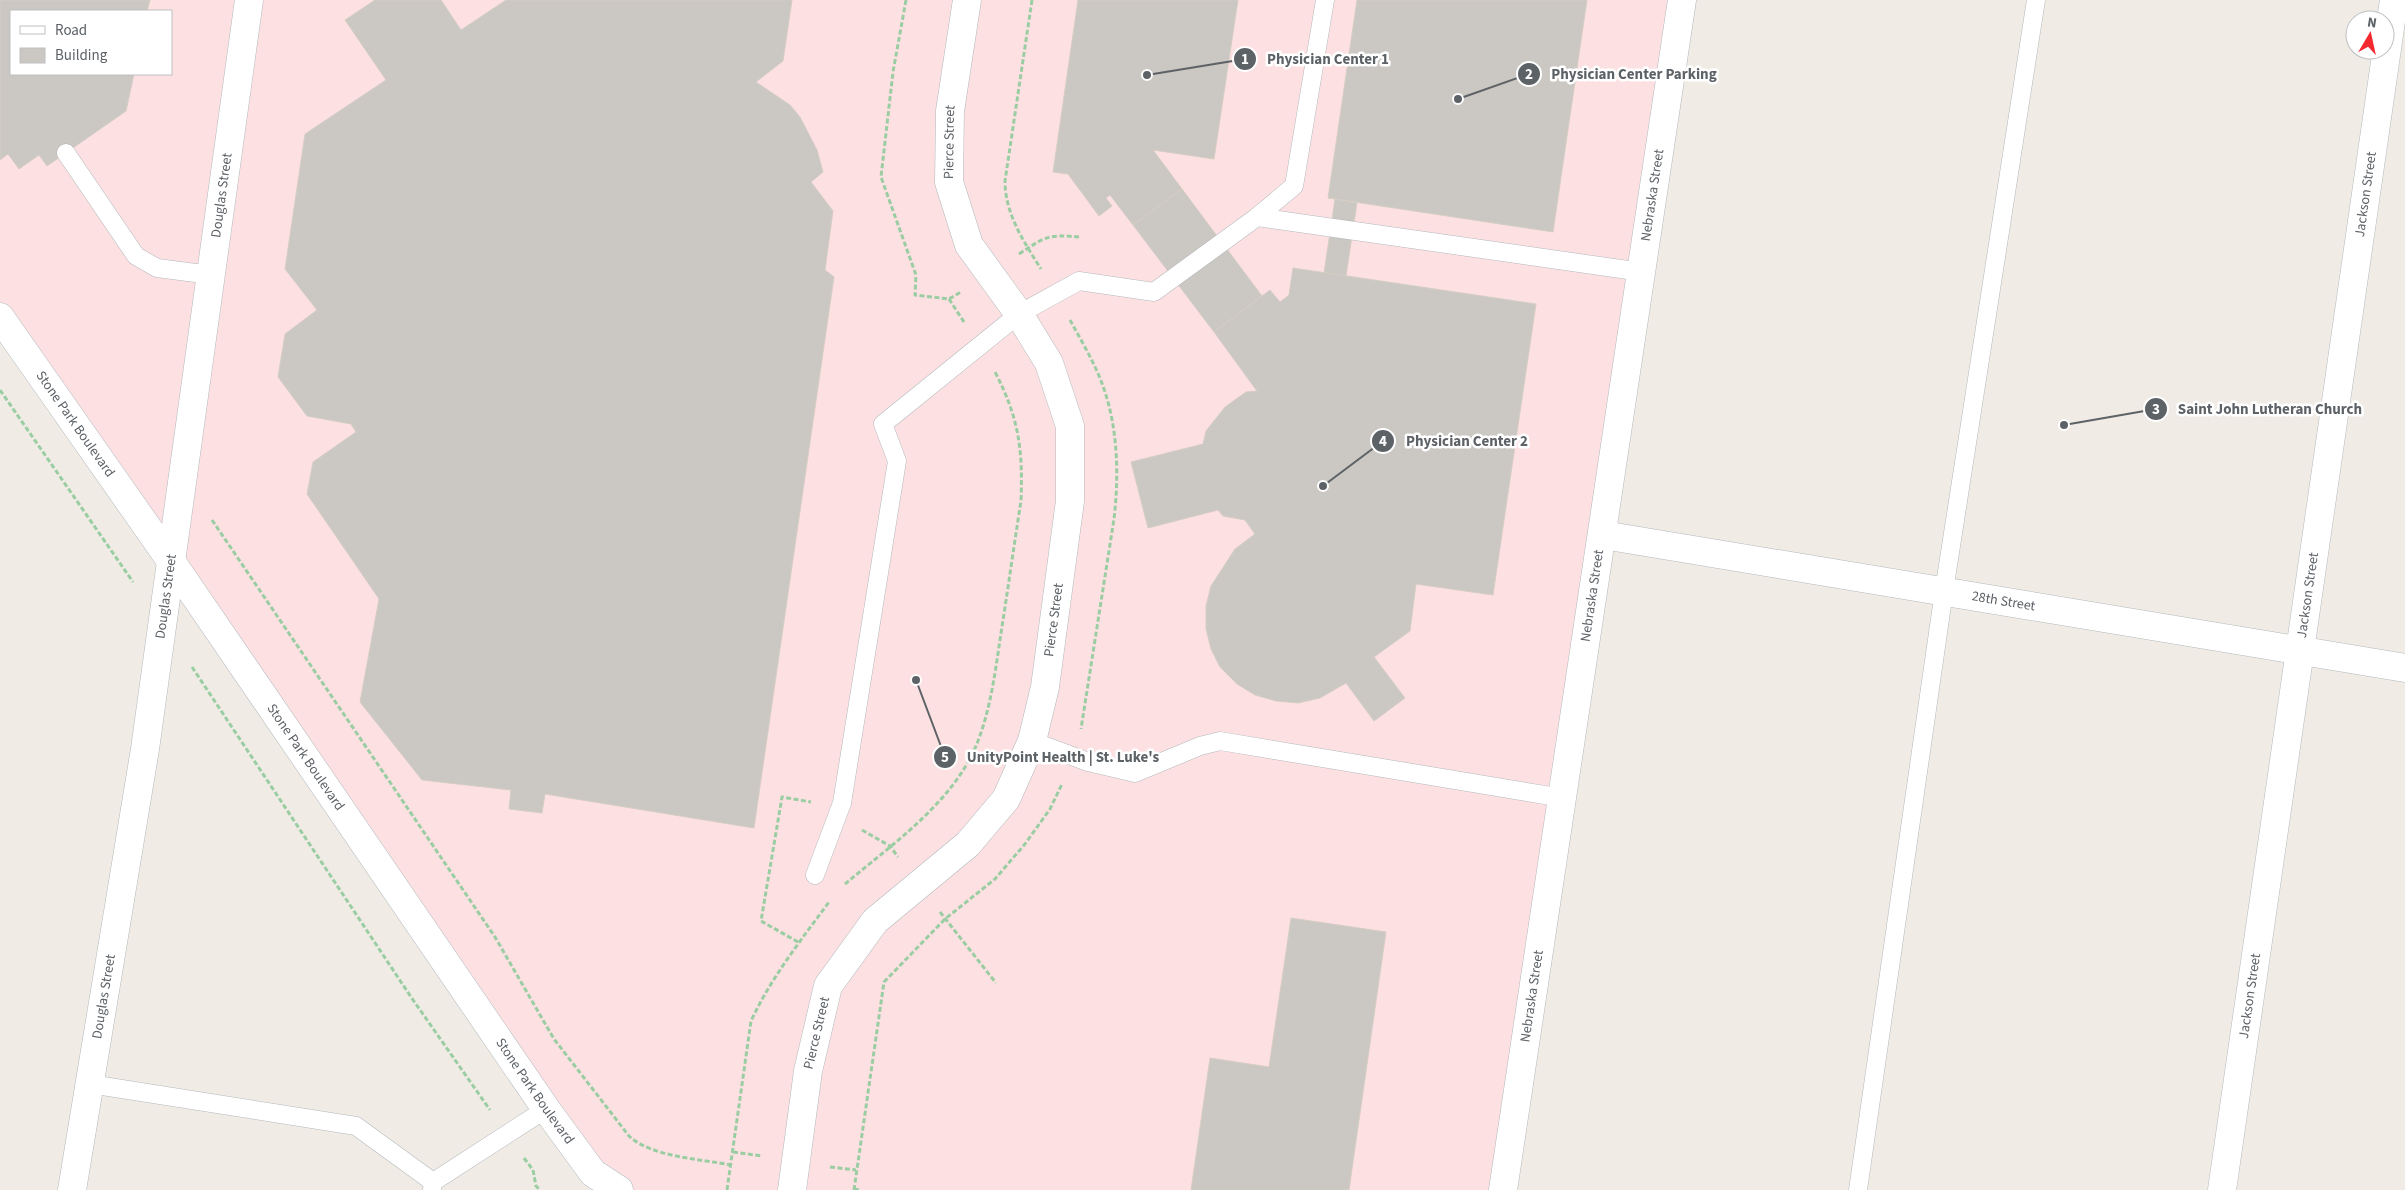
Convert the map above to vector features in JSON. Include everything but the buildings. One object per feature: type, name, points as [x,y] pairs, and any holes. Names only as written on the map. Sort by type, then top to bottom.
[{"type":"street","name":"Douglas Street","points":[[72,1190],[145,749],[249,0]]},
{"type":"street","name":"Pierce Street","points":[[792,1190],[808,1071],[828,986],[875,921],[968,844],[1006,799],[1032,741],[1045,687],[1070,501],[1070,426],[1049,363],[1019,314],[969,245],[949,182],[950,111],[967,0]]},
{"type":"street","name":"Nebraska Street","points":[[1503,1190],[1682,0]]},
{"type":"street","name":"Jackson Street","points":[[2222,1190],[2394,0]]},
{"type":"street","name":"Stone Park Boulevard","points":[[0,316],[546,1109],[592,1173],[619,1190]]},
{"type":"street","name":"28th Street","points":[[1603,535],[2405,668]]},
{"type":"lane","points":[[815,875],[842,803],[897,462],[883,424],[1019,314],[1079,281],[1154,292],[1257,217],[1294,186],[1325,0]]},
{"type":"lane","points":[[1858,1190],[1944,591],[2036,0]]},
{"type":"lane","points":[[66,153],[136,256],[157,268],[210,274]]},
{"type":"lane","points":[[1257,217],[1642,272]]},
{"type":"lane","points":[[1032,741],[1073,757],[1135,773],[1200,746],[1220,741],[1562,798]]},
{"type":"lane","points":[[90,1084],[356,1126],[433,1186],[546,1109]]},
{"type":"path","points":[[906,0],[893,72],[881,177],[916,275],[915,295]]},
{"type":"path","points":[[859,1190],[854,1190],[884,982],[945,919],[995,879],[1025,844],[1050,809],[1073,757],[1081,729],[1114,519],[1116,467],[1111,413],[1104,388],[1056,293],[1028,248],[1010,213],[1005,197],[1005,181],[1032,0]]},
{"type":"path","points":[[844,885],[921,820],[941,798],[972,755],[982,731],[989,702],[1021,501],[1021,450],[1016,422],[1006,395],[980,345],[949,299]]},
{"type":"path","points":[[0,390],[162,623],[406,988],[533,1170],[536,1186],[540,1190]]},
{"type":"path","points":[[182,476],[490,929],[554,1039],[629,1136],[638,1144],[651,1150],[731,1165]]},
{"type":"path","points":[[782,797],[761,921],[798,942]]},
{"type":"path","points":[[727,1190],[751,1021],[759,1003],[798,942],[831,898]]},
{"type":"shaded area","points":[[0,0],[1682,0],[1503,1190],[619,1190],[0,317]]},
{"type":"place","name":"Physician Center 1","points":[[1147,75]]},
{"type":"place","name":"Physician Center Parking","points":[[1458,99]]},
{"type":"place","name":"Saint John Lutheran Church","points":[[2064,425]]},
{"type":"place","name":"Physician Center 2","points":[[1323,486]]},
{"type":"place","name":"UnityPoint Health | St. Luke's","points":[[916,680]]}]
